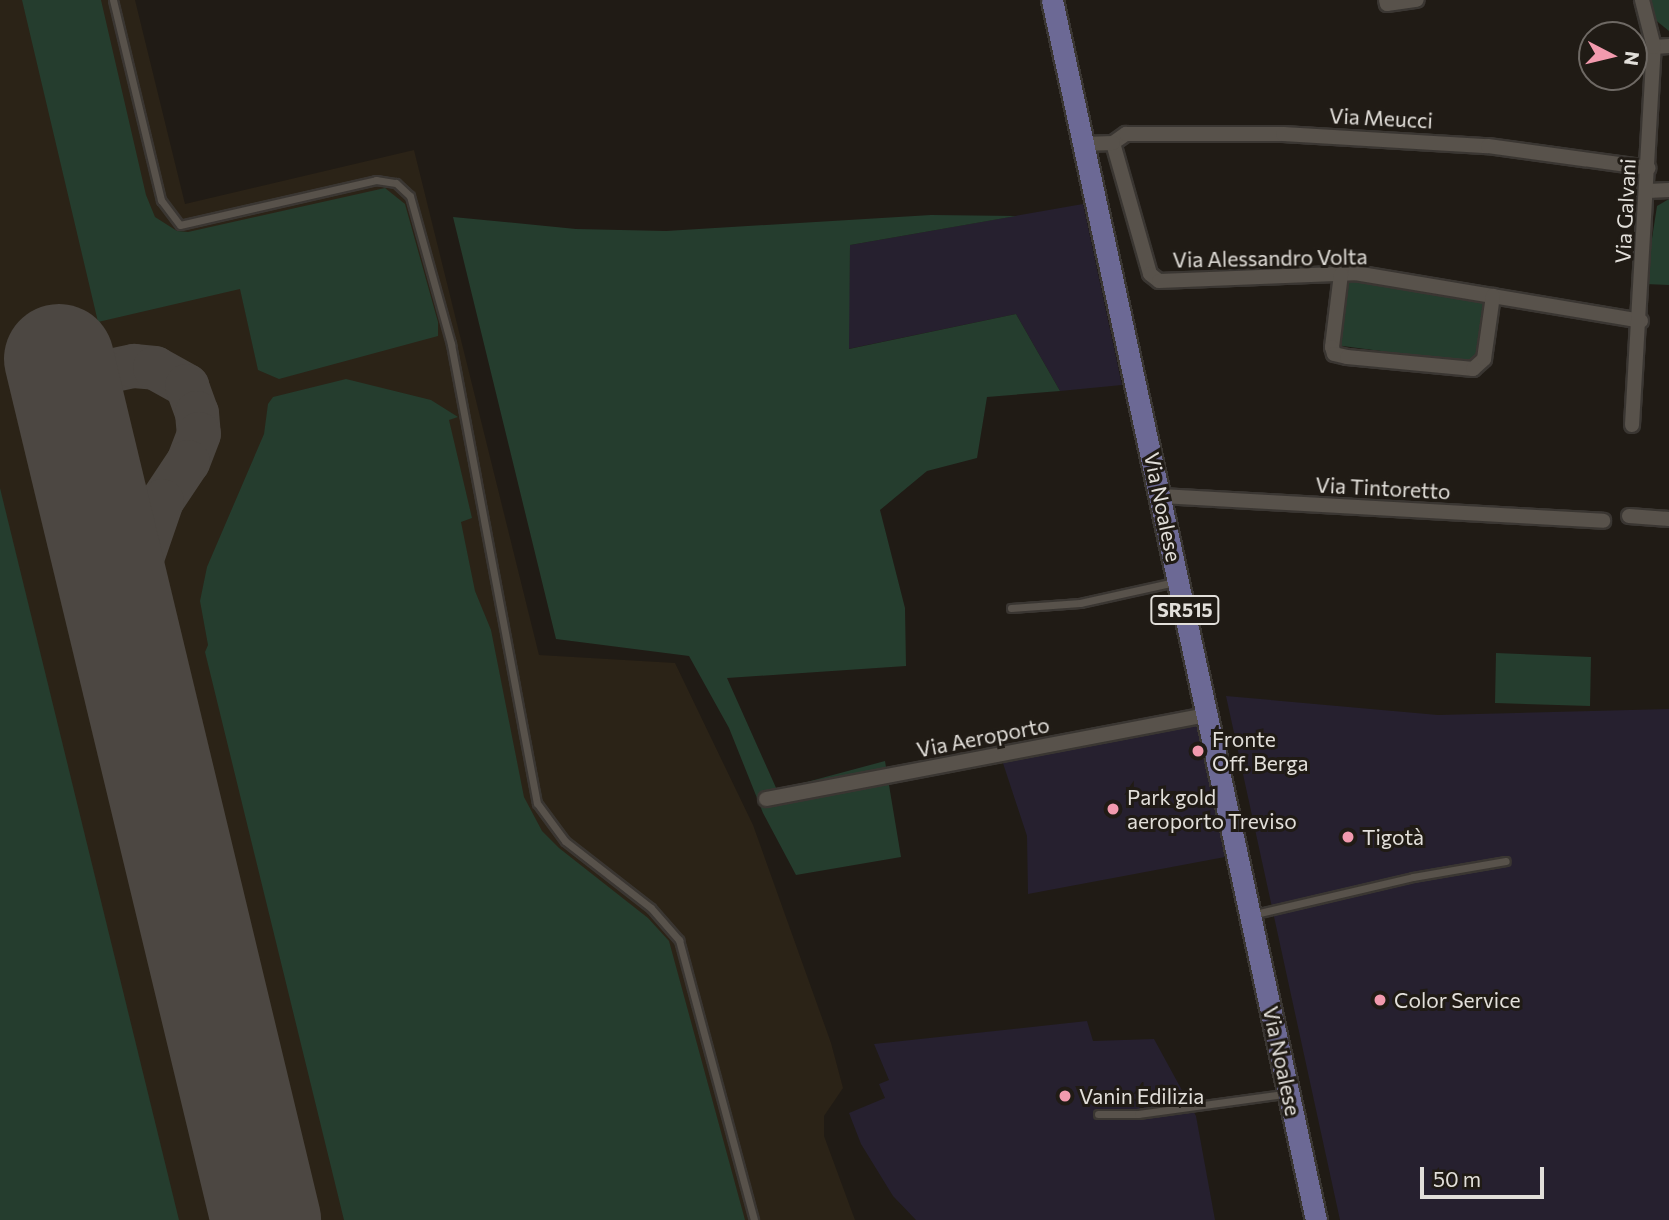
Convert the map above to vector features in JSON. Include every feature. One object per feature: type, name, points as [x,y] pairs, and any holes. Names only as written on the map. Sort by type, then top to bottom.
[{"type":"main road","name":"Via Noalese","points":[[1052,0],[1180,581],[1316,1220]]},
{"type":"street","points":[[1386,0],[1387,4],[1417,0]]},
{"type":"street","name":"Via Galvani","points":[[1632,425],[1641,321],[1648,167],[1662,46],[1642,0]]},
{"type":"street","name":"Via Meucci","points":[[1113,142],[1126,134],[1283,134],[1488,146],[1648,167]]},
{"type":"street","points":[[1083,144],[1113,142]]},
{"type":"street","name":"Via Alessandro Volta","points":[[1113,142],[1153,279],[1341,274],[1641,321]]},
{"type":"street","points":[[1648,191],[1669,190]]},
{"type":"street","points":[[1341,274],[1332,347],[1334,354],[1347,357],[1473,369],[1484,359],[1493,296]]},
{"type":"street","name":"Via Tintoretto","points":[[1161,496],[1603,521]]},
{"type":"street","points":[[1629,516],[1669,519]]},
{"type":"street","name":"Via Aeroporto","points":[[766,799],[1208,715]]},
{"type":"lane","points":[[113,0],[161,200],[180,225],[376,180],[396,183],[410,195],[451,344],[537,803],[565,841],[651,908],[679,940],[754,1220]]},
{"type":"lane","points":[[1011,608],[1080,603],[1180,581]]},
{"type":"lane","points":[[1251,915],[1413,877],[1506,860]]},
{"type":"lane","points":[[1098,1114],[1138,1115],[1289,1093]]},
{"type":"shaded area","points":[[0,0],[135,0],[185,204],[414,150],[539,655],[675,663],[753,825],[831,1043],[843,1088],[824,1116],[824,1136],[855,1220],[0,1220]]},
{"type":"shaded area","points":[[1083,204],[1122,385],[1060,391],[1016,314],[848,349],[850,245]]},
{"type":"shaded area","points":[[1226,696],[1438,715],[1669,709],[1669,1220],[1340,1220]]},
{"type":"shaded area","points":[[1193,708],[1225,857],[1028,894],[1027,836],[999,751]]},
{"type":"shaded area","points":[[1087,1021],[1093,1041],[1154,1039],[1196,1116],[1215,1220],[916,1220],[893,1196],[861,1144],[849,1113],[885,1098],[879,1084],[889,1080],[874,1044]]},
{"type":"green space","points":[[22,0],[101,0],[146,195],[155,217],[177,231],[188,232],[385,188],[405,204],[438,322],[438,336],[279,379],[258,370],[240,289],[98,322]]},
{"type":"green space","points":[[1648,0],[1669,0],[1669,31],[1653,18]]},
{"type":"green space","points":[[1669,199],[1669,285],[1645,284],[1657,206]]},
{"type":"green space","points":[[931,215],[1016,216],[850,245],[849,349],[1016,314],[1060,391],[987,397],[977,458],[927,471],[880,510],[905,608],[906,666],[727,678],[777,790],[885,761],[901,857],[796,875],[763,813],[729,728],[689,656],[556,639],[453,217],[576,229],[666,231]]},
{"type":"green space","points":[[1345,278],[1489,300],[1479,359],[1472,363],[1335,345]]},
{"type":"green space","points":[[346,379],[431,400],[458,417],[449,420],[472,518],[461,522],[475,591],[491,630],[524,797],[542,831],[559,848],[648,918],[669,941],[745,1220],[344,1220],[205,652],[208,645],[200,601],[207,567],[264,434],[268,404],[273,397]]},
{"type":"green space","points":[[0,488],[179,1220],[0,1220]]},
{"type":"green space","points":[[1496,653],[1591,657],[1590,706],[1495,703]]},
{"type":"taxiway","points":[[77,434],[79,408],[105,372],[134,366],[155,368],[187,386],[197,413],[199,434],[188,462],[162,501],[133,585],[131,665]]},
{"type":"runway","points":[[59,359],[266,1220]]},
{"type":"place","name":"Fronte Off. Berga","points":[[1198,751]]},
{"type":"place","name":"Park gold aeroporto Treviso","points":[[1113,809]]},
{"type":"place","name":"Tigotà","points":[[1348,837]]},
{"type":"place","name":"Color Service","points":[[1380,1000]]},
{"type":"place","name":"Vanin Edilizia","points":[[1065,1096]]}]
